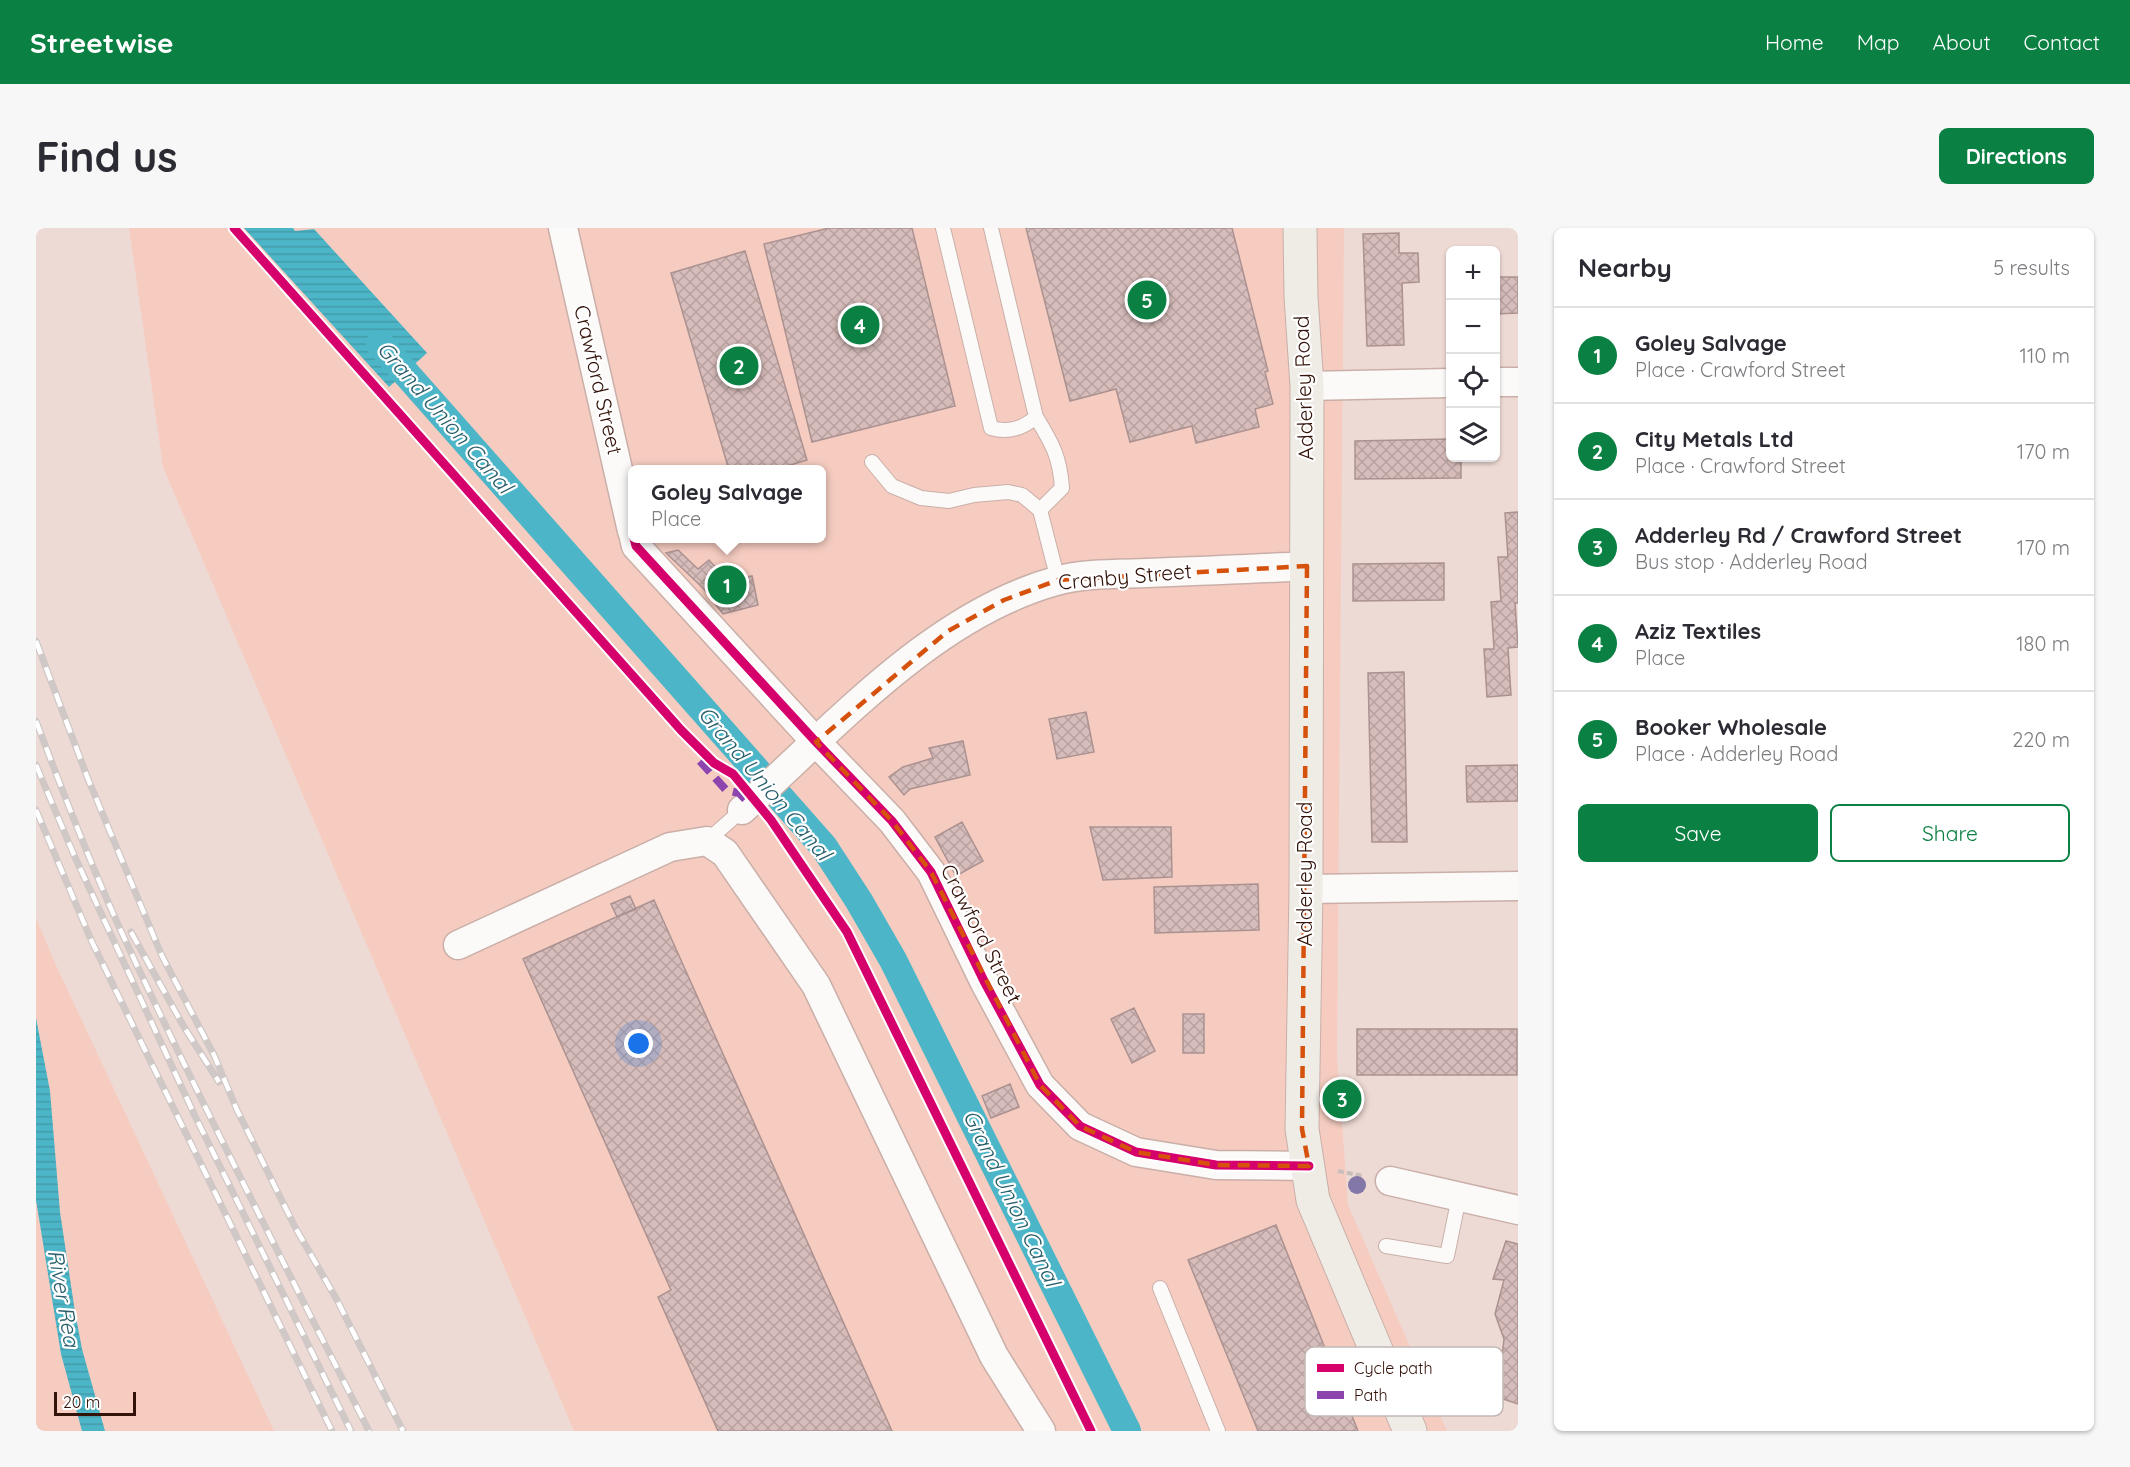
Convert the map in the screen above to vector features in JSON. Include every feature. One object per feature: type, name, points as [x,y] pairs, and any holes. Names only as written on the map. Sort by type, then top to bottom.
[{"type":"main road","name":"Adderley Road","points":[[1286,228],[1301,297]]},
{"type":"main road","name":"Adderley Road","points":[[1300,228],[1301,297],[1307,386],[1306,889],[1302,1129],[1313,1200],[1375,1347]]},
{"type":"main road","name":"Adderley Road","points":[[1404,1416],[1410,1431]]},
{"type":"street","name":"Crawford Street","points":[[564,228],[628,509]]},
{"type":"street","points":[[1500,382],[1518,382]]},
{"type":"street","points":[[1307,386],[1446,383]]},
{"type":"street","name":"Crawford Street","points":[[635,543],[808,750],[892,821],[931,872],[984,981],[1040,1085],[1080,1126],[1136,1152],[1216,1165],[1309,1166]]},
{"type":"street","name":"Cranby Street","points":[[742,810],[873,691],[948,631],[1004,600],[1058,580],[1105,574],[1307,566]]},
{"type":"street","points":[[458,945],[670,847],[707,841],[725,853],[816,985],[994,1356],[1041,1431]]},
{"type":"street","points":[[1306,889],[1518,886]]},
{"type":"street","points":[[1390,1181],[1518,1210]]},
{"type":"lane","points":[[943,228],[991,428],[1004,432],[1026,426],[1035,417]]},
{"type":"lane","points":[[991,228],[1035,417],[1050,440],[1061,466],[1062,488],[1040,510]]},
{"type":"lane","points":[[872,462],[892,486],[921,498],[949,501],[974,495],[1008,492],[1022,495],[1040,510],[1058,580]]},
{"type":"lane","points":[[707,841],[742,810]]},
{"type":"lane","points":[[1386,1246],[1447,1256],[1459,1197]]},
{"type":"lane","points":[[1160,1288],[1218,1431]]},
{"type":"path","points":[[1309,1166],[1390,1181]]},
{"type":"highlighted area","points":[[1307,566],[1302,1129],[1309,1166],[1216,1165],[1136,1152],[1080,1126],[1040,1085],[931,872],[892,821],[816,742],[948,631],[1004,600],[1058,580]]},
{"type":"shaded area","points":[[129,228],[1344,228],[1337,1056],[1348,1205],[1410,1347],[1305,1347],[1305,1416],[1440,1416],[1447,1431],[574,1431],[163,467]]},
{"type":"shaded area","points":[[36,918],[55,963],[274,1431],[36,1431]]},
{"type":"water","points":[[244,228],[293,228],[295,231],[314,229],[427,353],[389,387]]},
{"type":"water","name":"River Rea","points":[[36,1018],[50,1091],[60,1212],[75,1312],[82,1349],[105,1431],[82,1431],[61,1354],[36,1200]]},
{"type":"building","points":[[829,228],[912,228],[955,406],[812,442],[764,244]]},
{"type":"building","points":[[1026,228],[1232,228],[1268,371],[1265,372],[1273,404],[1255,409],[1259,427],[1196,443],[1192,426],[1130,442],[1116,389],[1070,401]]},
{"type":"building","points":[[1399,233],[1399,253],[1418,253],[1419,282],[1402,283],[1404,345],[1367,346],[1363,234]]},
{"type":"building","points":[[745,251],[807,460],[790,465],[728,465],[671,273]]},
{"type":"building","points":[[1500,277],[1518,277],[1518,313],[1500,314]]},
{"type":"building","points":[[1446,439],[1446,462],[1461,462],[1461,478],[1355,479],[1355,441]]},
{"type":"building","points":[[1518,512],[1518,603],[1515,603],[1518,647],[1508,648],[1511,695],[1487,697],[1484,649],[1494,649],[1491,602],[1501,601],[1498,557],[1508,557],[1505,513]]},
{"type":"building","points":[[678,550],[698,569],[709,560],[728,581],[752,576],[758,605],[723,614],[704,589],[666,553]]},
{"type":"building","points":[[1444,563],[1444,600],[1353,601],[1353,564]]},
{"type":"building","points":[[1404,672],[1407,842],[1372,842],[1368,673]]},
{"type":"building","points":[[1086,712],[1094,752],[1057,759],[1049,719]]},
{"type":"building","points":[[963,741],[970,775],[910,789],[904,795],[889,777],[903,767],[933,758],[929,748]]},
{"type":"building","points":[[1518,765],[1518,801],[1467,802],[1466,766]]},
{"type":"building","points":[[962,822],[983,861],[956,876],[935,837]]},
{"type":"building","points":[[1090,827],[1171,827],[1172,877],[1103,880]]},
{"type":"building","points":[[1258,884],[1259,930],[1155,933],[1154,887]]},
{"type":"building","points":[[630,896],[636,909],[617,917],[611,904]]},
{"type":"building","points":[[654,900],[892,1431],[718,1431],[658,1297],[671,1290],[523,959]]},
{"type":"building","points":[[1134,1008],[1155,1051],[1132,1063],[1111,1019]]},
{"type":"building","points":[[1183,1014],[1204,1014],[1204,1053],[1183,1053]]},
{"type":"building","points":[[1357,1029],[1517,1029],[1517,1075],[1357,1075]]},
{"type":"building","points":[[1010,1084],[1019,1107],[991,1118],[982,1096]]},
{"type":"building","points":[[1276,1225],[1325,1347],[1305,1347],[1305,1416],[1352,1416],[1358,1431],[1258,1431],[1188,1260]]},
{"type":"building","points":[[1506,1241],[1518,1244],[1518,1404],[1503,1399],[1504,1339],[1495,1314],[1504,1280],[1493,1279]]},
{"type":"waterway","name":"Grand Union Canal","points":[[380,344],[824,847],[893,960],[1127,1431]]},
{"type":"railway","points":[[36,641],[88,779],[162,956],[214,1055],[237,1110],[295,1227],[337,1300],[403,1431]]},
{"type":"railway","points":[[36,721],[98,879],[121,931],[181,1057],[369,1431]]},
{"type":"railway","points":[[36,765],[74,855],[195,1116],[351,1431]]},
{"type":"railway","points":[[36,810],[92,942],[332,1431]]},
{"type":"railway","points":[[131,932],[184,1027],[219,1082]]},
{"type":"marked path","points":[[700,761],[726,790],[739,793],[747,801]]},
{"type":"cycle path","points":[[234,228],[681,730],[714,763],[733,774],[771,820],[847,932],[1091,1431]]},
{"type":"cycle path","points":[[635,543],[816,742],[892,821],[931,872],[984,981],[1040,1085],[1080,1126],[1136,1152],[1216,1165],[1309,1166]]},
{"type":"place","name":"Booker Wholesale","points":[[1147,300]]},
{"type":"place","name":"Aziz Textiles","points":[[860,325]]},
{"type":"place","name":"City Metals Ltd","points":[[739,366]]},
{"type":"place","name":"Goley Salvage","points":[[727,585]]},
{"type":"place","name":"Adderley Rd / Crawford Street","points":[[1342,1099]]}]
